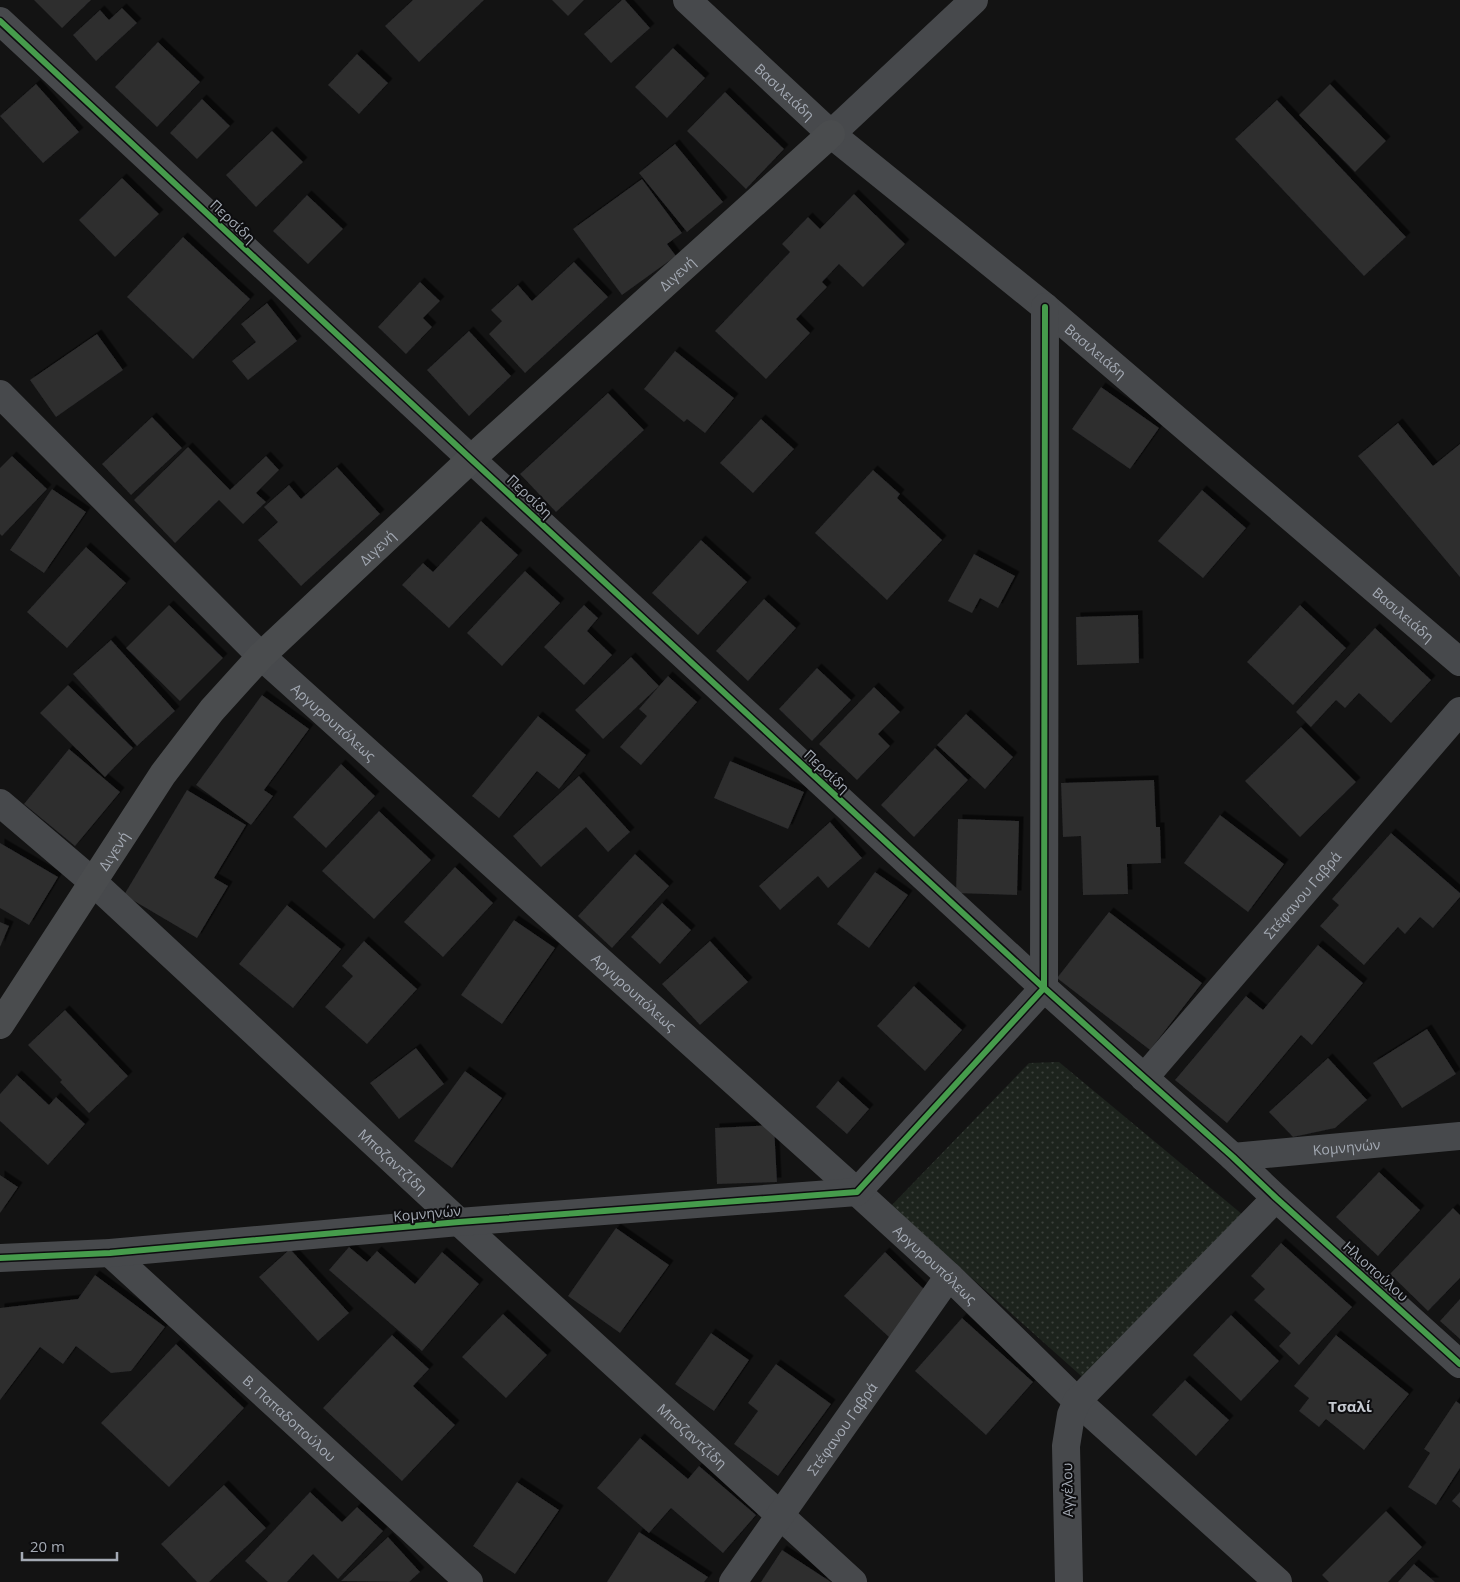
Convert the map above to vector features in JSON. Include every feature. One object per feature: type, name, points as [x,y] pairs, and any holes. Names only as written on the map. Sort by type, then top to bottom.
[{"type":"main road","name":"Διγενή","points":[[0,1025],[163,774],[212,710],[261,656],[471,459],[831,134]]},
{"type":"street","name":"Βασιλειάδη","points":[[687,0],[831,134],[1045,307],[1460,662]]},
{"type":"street","points":[[831,134],[974,0]]},
{"type":"street","name":"Περσίδη","points":[[0,21],[471,459],[1144,1078]]},
{"type":"street","points":[[857,1192],[1044,988],[1045,307]]},
{"type":"street","name":"Αργυρουπόλεως","points":[[0,394],[261,656],[857,1192],[949,1276],[1077,1400],[1278,1582]]},
{"type":"street","name":"Στέφανου Γαβρά","points":[[1144,1078],[1460,712]]},
{"type":"street","name":"Μποζαντζίδη","points":[[0,803],[93,882],[459,1222],[853,1582]]},
{"type":"street","name":"Ηλιοπούλου","points":[[1144,1078],[1234,1157],[1276,1198],[1460,1364]]},
{"type":"street","name":"Κομνηνών","points":[[1234,1157],[1460,1136]]},
{"type":"street","name":"Κομνηνών","points":[[0,1258],[110,1253],[459,1222],[857,1192]]},
{"type":"street","points":[[1077,1400],[1276,1198]]},
{"type":"street","name":"B. Παπαδοπούλου","points":[[110,1253],[469,1582]]},
{"type":"street","name":"Στέφανου Γαβρά","points":[[733,1582],[949,1276]]},
{"type":"street","name":"Αγγέλου","points":[[1069,1582],[1066,1446],[1071,1415],[1077,1400]]},
{"type":"shaded area","points":[[1059,1062],[1243,1215],[1088,1382],[891,1206],[1029,1063]]},
{"type":"building","points":[[34,0],[91,0],[62,28]]},
{"type":"building","points":[[413,0],[484,0],[419,62],[385,26]]},
{"type":"building","points":[[552,0],[584,0],[568,16]]},
{"type":"building","points":[[622,0],[625,0],[650,28],[611,63],[584,34]]},
{"type":"building","points":[[122,8],[137,23],[96,61],[73,35],[100,10],[109,20]]},
{"type":"building","points":[[158,42],[200,82],[157,127],[115,87]]},
{"type":"building","points":[[673,48],[705,78],[667,118],[635,87]]},
{"type":"building","points":[[357,54],[388,83],[359,114],[328,85]]},
{"type":"building","points":[[36,84],[79,132],[43,163],[0,116]]},
{"type":"building","points":[[1330,84],[1386,141],[1355,172],[1299,115]]},
{"type":"building","points":[[725,92],[784,149],[746,189],[687,131]]},
{"type":"building","points":[[202,99],[230,126],[197,159],[170,133]]},
{"type":"building","points":[[1277,100],[1406,237],[1364,276],[1235,139]]},
{"type":"building","points":[[272,131],[303,162],[256,207],[226,175]]},
{"type":"building","points":[[675,144],[723,202],[687,232],[639,173]]},
{"type":"building","points":[[122,178],[159,214],[115,257],[79,220]]},
{"type":"building","points":[[642,179],[682,233],[667,244],[676,256],[622,295],[573,229]]},
{"type":"building","points":[[854,194],[905,244],[863,287],[839,264],[822,282],[827,287],[796,319],[810,333],[766,379],[715,331],[790,252],[782,244],[808,217],[820,229]]},
{"type":"building","points":[[307,195],[343,229],[308,264],[273,231]]},
{"type":"building","points":[[183,237],[250,299],[193,359],[127,297]]},
{"type":"building","points":[[574,262],[608,297],[525,373],[489,334],[502,321],[491,310],[518,285],[532,301]]},
{"type":"building","points":[[420,282],[440,301],[423,318],[432,327],[406,354],[378,327]]},
{"type":"building","points":[[267,303],[297,341],[248,380],[232,361],[256,342],[241,324]]},
{"type":"building","points":[[469,331],[511,376],[469,416],[427,370]]},
{"type":"building","points":[[97,334],[123,370],[56,417],[30,380]]},
{"type":"building","points":[[675,351],[734,398],[705,433],[687,419],[684,422],[644,389]]},
{"type":"building","points":[[1101,387],[1159,428],[1130,469],[1072,429]]},
{"type":"building","points":[[608,393],[644,430],[556,512],[520,474]]},
{"type":"building","points":[[152,417],[182,448],[131,495],[102,464]]},
{"type":"building","points":[[761,419],[794,449],[753,493],[720,463]]},
{"type":"building","points":[[1398,423],[1433,466],[1460,444],[1460,577],[1358,456]]},
{"type":"building","points":[[188,447],[230,490],[266,456],[279,470],[256,493],[266,502],[243,524],[219,500],[175,543],[134,500]]},
{"type":"building","points":[[12,456],[47,489],[2,536],[0,534],[0,468]]},
{"type":"building","points":[[337,467],[380,514],[301,586],[258,540],[278,522],[264,507],[289,485],[301,499]]},
{"type":"building","points":[[873,470],[900,494],[897,498],[942,540],[887,600],[815,533]]},
{"type":"building","points":[[52,489],[86,512],[44,573],[10,550]]},
{"type":"building","points":[[1202,490],[1246,528],[1203,578],[1158,541]]},
{"type":"building","points":[[481,521],[518,555],[449,628],[402,585],[423,563],[433,572]]},
{"type":"building","points":[[701,540],[747,582],[698,635],[652,593]]},
{"type":"building","points":[[86,547],[126,583],[67,648],[27,612]]},
{"type":"building","points":[[974,554],[1015,576],[998,608],[980,598],[972,613],[948,601]]},
{"type":"building","points":[[525,571],[560,603],[502,666],[467,633]]},
{"type":"building","points":[[764,599],[796,628],[748,681],[716,651]]},
{"type":"building","points":[[169,605],[223,658],[180,701],[126,648]]},
{"type":"building","points":[[584,605],[598,618],[587,631],[612,655],[584,685],[544,647]]},
{"type":"building","points":[[1300,605],[1346,648],[1293,705],[1247,662]]},
{"type":"building","points":[[1138,615],[1139,663],[1077,665],[1076,617]]},
{"type":"building","points":[[1375,628],[1431,680],[1391,723],[1359,693],[1345,708],[1336,700],[1311,727],[1296,712]]},
{"type":"building","points":[[111,640],[175,711],[137,746],[73,674]]},
{"type":"building","points":[[631,657],[659,686],[603,739],[575,710]]},
{"type":"building","points":[[817,668],[851,700],[812,741],[779,709]]},
{"type":"building","points":[[668,676],[697,702],[641,765],[620,747],[647,716],[639,709]]},
{"type":"building","points":[[68,685],[133,748],[105,777],[40,713]]},
{"type":"building","points":[[874,687],[900,712],[878,734],[890,746],[857,780],[819,744]]},
{"type":"building","points":[[262,695],[309,729],[264,790],[273,796],[251,825],[196,785]]},
{"type":"building","points":[[966,714],[1013,757],[985,789],[937,745]]},
{"type":"building","points":[[538,716],[586,755],[559,789],[537,771],[499,818],[472,796]]},
{"type":"building","points":[[1301,727],[1356,782],[1300,837],[1245,781]]},
{"type":"building","points":[[935,748],[968,780],[914,837],[881,805]]},
{"type":"building","points":[[69,749],[120,792],[75,846],[24,804]]},
{"type":"building","points":[[730,761],[804,792],[788,829],[714,798]]},
{"type":"building","points":[[341,764],[375,796],[326,848],[293,817]]},
{"type":"building","points":[[579,776],[630,832],[608,852],[586,827],[541,867],[513,836]]},
{"type":"building","points":[[1154,780],[1156,827],[1160,827],[1161,863],[1127,864],[1128,894],[1083,895],[1081,836],[1063,837],[1061,783]]},
{"type":"building","points":[[187,790],[246,825],[214,878],[228,886],[197,938],[124,895]]},
{"type":"building","points":[[379,811],[431,860],[374,919],[322,871]]},
{"type":"building","points":[[1220,815],[1284,864],[1248,912],[1184,863]]},
{"type":"building","points":[[958,819],[1019,821],[1017,895],[956,893]]},
{"type":"building","points":[[830,822],[862,858],[828,888],[818,876],[780,910],[759,886]]},
{"type":"building","points":[[1391,833],[1460,893],[1460,897],[1433,928],[1420,917],[1405,934],[1398,927],[1364,965],[1320,926],[1339,905],[1332,899]]},
{"type":"building","points":[[0,843],[58,877],[29,925],[0,908]]},
{"type":"building","points":[[635,854],[669,886],[612,948],[578,916]]},
{"type":"building","points":[[455,867],[493,903],[443,957],[404,922]]},
{"type":"building","points":[[875,872],[908,895],[869,948],[837,924]]},
{"type":"building","points":[[662,903],[691,930],[660,964],[631,937]]},
{"type":"building","points":[[287,905],[341,949],[293,1008],[239,964]]},
{"type":"building","points":[[1109,912],[1202,983],[1150,1050],[1057,978]]},
{"type":"building","points":[[514,920],[555,948],[502,1024],[461,995]]},
{"type":"building","points":[[0,922],[9,926],[0,947]]},
{"type":"building","points":[[364,941],[417,989],[367,1044],[325,1007],[353,976],[342,966]]},
{"type":"building","points":[[710,941],[748,982],[700,1025],[662,984]]},
{"type":"building","points":[[1318,945],[1363,983],[1312,1045],[1301,1035],[1227,1123],[1175,1080],[1246,996],[1263,1010]]},
{"type":"building","points":[[914,986],[962,1030],[925,1071],[877,1026]]},
{"type":"building","points":[[65,1010],[128,1076],[89,1113],[60,1082],[62,1080],[28,1045]]},
{"type":"building","points":[[1427,1029],[1456,1074],[1402,1108],[1373,1063]]},
{"type":"building","points":[[416,1048],[444,1084],[399,1119],[370,1083]]},
{"type":"building","points":[[1328,1058],[1367,1100],[1335,1128],[1293,1137],[1269,1112]]},
{"type":"building","points":[[465,1071],[502,1098],[452,1168],[414,1141]]},
{"type":"building","points":[[17,1075],[49,1105],[56,1097],[85,1124],[48,1165],[0,1121],[0,1094]]},
{"type":"building","points":[[838,1081],[869,1109],[847,1134],[816,1107]]},
{"type":"building","points":[[774,1125],[777,1182],[717,1184],[715,1128]]},
{"type":"building","points":[[1379,1172],[1420,1210],[1378,1256],[1336,1217]]},
{"type":"building","points":[[0,1175],[18,1187],[0,1213]]},
{"type":"building","points":[[1453,1208],[1460,1215],[1460,1278],[1428,1311],[1390,1274]]},
{"type":"building","points":[[616,1228],[669,1265],[620,1333],[568,1296]]},
{"type":"building","points":[[1281,1243],[1352,1307],[1299,1365],[1279,1346],[1291,1333],[1254,1300],[1265,1289],[1251,1276]]},
{"type":"building","points":[[349,1247],[367,1262],[377,1251],[415,1284],[442,1252],[479,1284],[422,1351],[329,1270]]},
{"type":"building","points":[[290,1249],[349,1313],[318,1341],[259,1277]]},
{"type":"building","points":[[885,1252],[929,1294],[889,1337],[844,1296]]},
{"type":"building","points":[[95,1275],[165,1327],[131,1371],[111,1373],[76,1346],[63,1364],[40,1347],[0,1400],[0,1308],[78,1299]]},
{"type":"building","points":[[1460,1299],[1460,1339],[1440,1321]]},
{"type":"building","points":[[503,1314],[547,1355],[506,1398],[462,1357]]},
{"type":"building","points":[[1231,1315],[1279,1361],[1241,1401],[1193,1355]]},
{"type":"building","points":[[962,1318],[1033,1382],[986,1435],[915,1371]]},
{"type":"building","points":[[711,1333],[749,1360],[714,1411],[675,1384]]},
{"type":"building","points":[[392,1335],[429,1369],[413,1386],[455,1425],[402,1481],[323,1408]]},
{"type":"building","points":[[1336,1335],[1409,1394],[1364,1450],[1326,1419],[1319,1427],[1299,1411],[1309,1398],[1294,1386]]},
{"type":"building","points":[[176,1344],[244,1408],[169,1487],[101,1423]]},
{"type":"building","points":[[776,1364],[831,1404],[778,1476],[734,1444],[758,1411],[748,1403]]},
{"type":"building","points":[[1185,1380],[1229,1420],[1196,1456],[1152,1415]]},
{"type":"building","points":[[1456,1401],[1460,1404],[1460,1468],[1436,1505],[1408,1487],[1430,1453],[1424,1449]]},
{"type":"building","points":[[640,1438],[688,1479],[699,1466],[756,1515],[723,1553],[671,1508],[649,1533],[597,1488]]},
{"type":"building","points":[[517,1482],[559,1510],[515,1574],[473,1546]]},
{"type":"building","points":[[224,1485],[266,1528],[209,1582],[197,1582],[161,1544]]},
{"type":"building","points":[[310,1492],[342,1522],[357,1507],[383,1531],[338,1579],[313,1554],[287,1582],[268,1582],[245,1561]]},
{"type":"building","points":[[1460,1492],[1460,1508],[1452,1501]]},
{"type":"building","points":[[1386,1511],[1422,1547],[1388,1582],[1329,1582],[1322,1575]]},
{"type":"building","points":[[639,1532],[708,1577],[704,1582],[607,1582]]},
{"type":"building","points":[[388,1537],[420,1572],[409,1582],[341,1581]]},
{"type":"building","points":[[782,1550],[831,1582],[761,1582]]},
{"type":"building","points":[[1414,1564],[1435,1582],[1398,1582]]},
{"type":"cycle path","points":[[0,21],[1044,988],[1460,1364]]},
{"type":"cycle path","points":[[0,1258],[110,1253],[459,1222],[857,1192],[1044,988],[1045,307]]},
{"type":"district","name":"Τσαλί","points":[[1350,1406]]}]
